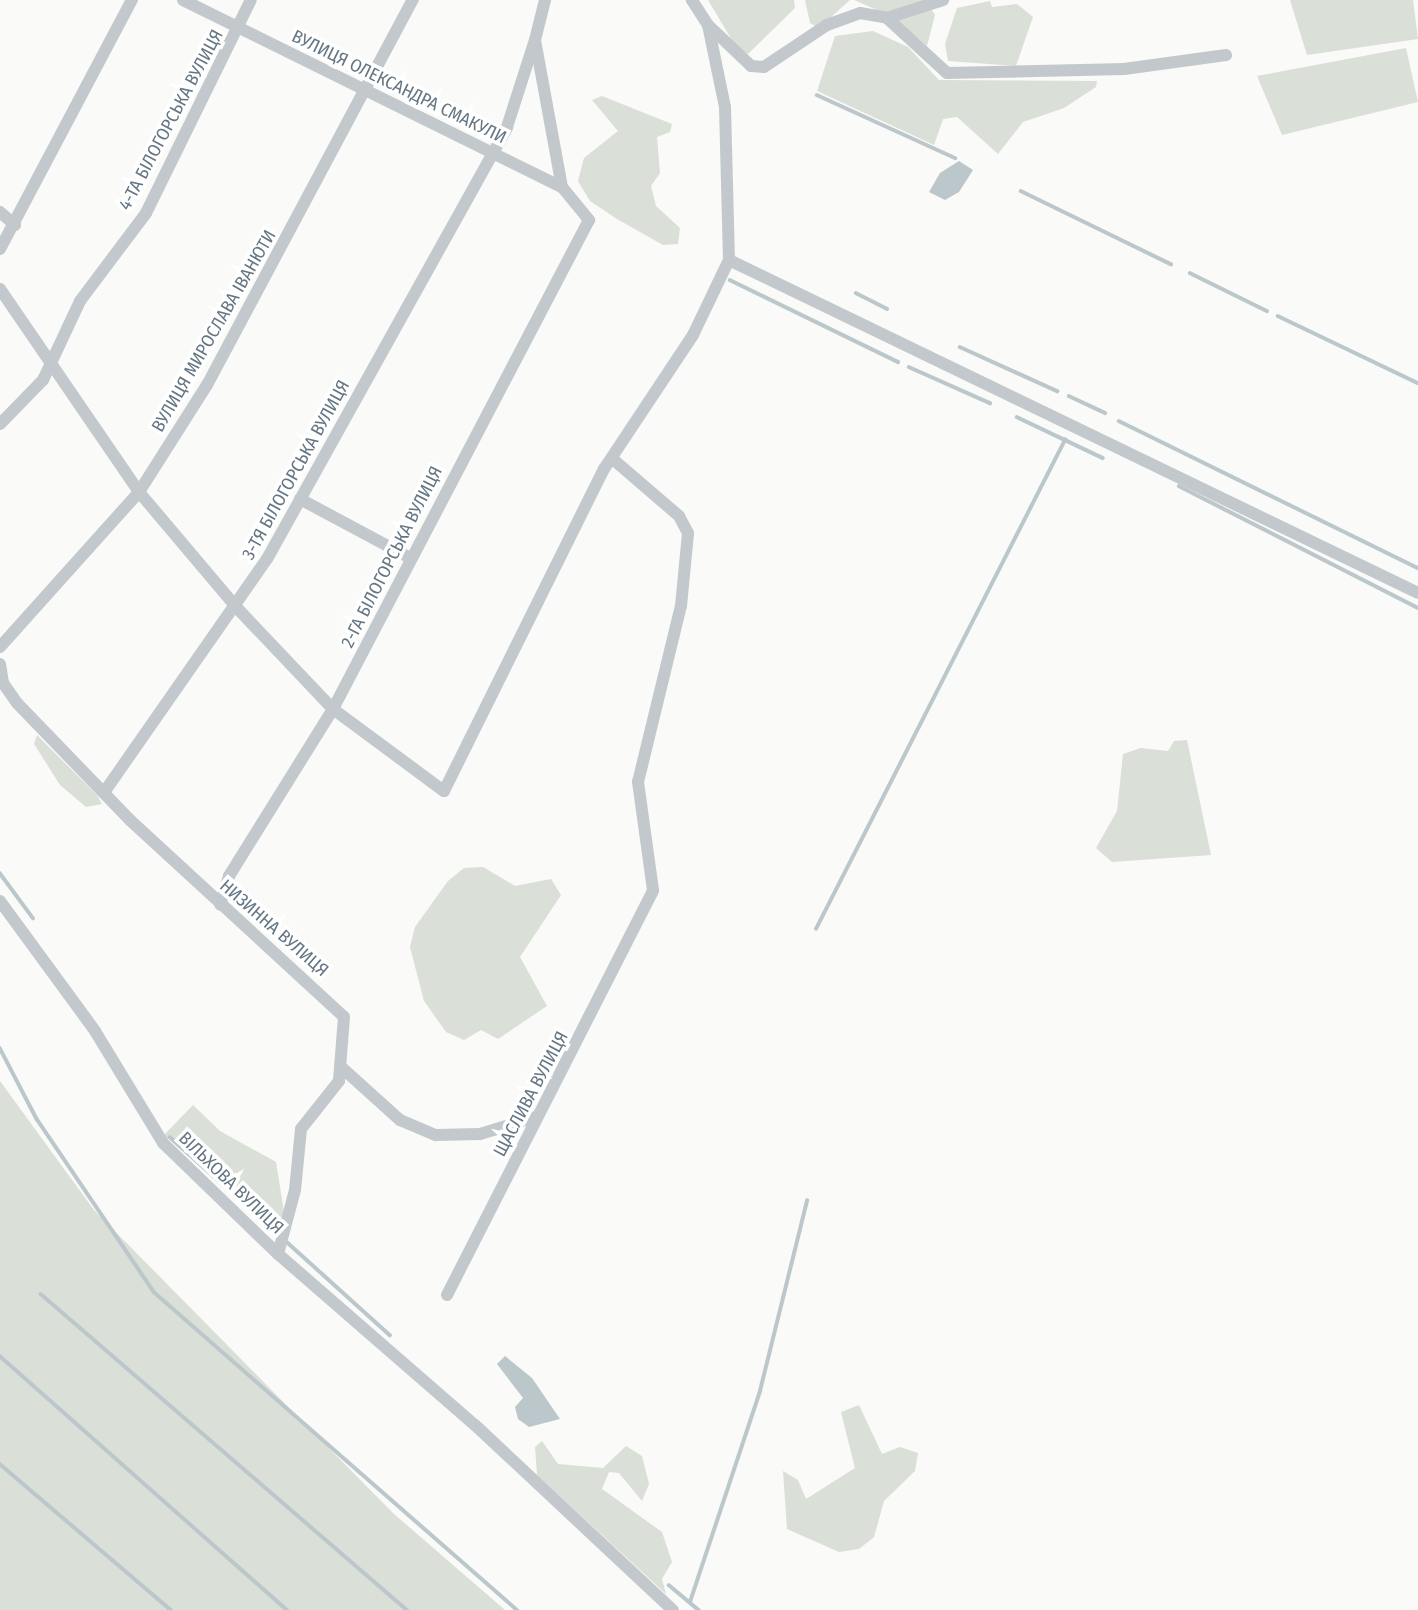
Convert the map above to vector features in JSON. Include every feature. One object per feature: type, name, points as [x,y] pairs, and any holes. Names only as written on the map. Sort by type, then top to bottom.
[{"type":"street","points":[[0,249],[132,0]]},
{"type":"street","name":"ВУЛИЦЯ ОЛЕКСАНДРА СМАКУЛИ","points":[[183,0],[239,30],[493,150],[562,187],[589,220]]},
{"type":"street","name":"4-ТА БІЛОГОРСЬКА ВУЛИЦЯ","points":[[0,424],[49,368],[92,283],[146,213],[239,30],[251,0]]},
{"type":"street","name":"ВУЛИЦЯ МИРОСЛАВА ІВАНЮТИ","points":[[1,639],[139,492],[208,385],[413,0]]},
{"type":"street","points":[[545,0],[536,40],[562,187]]},
{"type":"street","points":[[692,0],[708,24],[751,66],[764,67],[827,25],[860,13],[887,18],[937,1]]},
{"type":"street","points":[[887,18],[947,74],[1124,68],[1226,55]]},
{"type":"street","points":[[0,289],[49,368],[139,492],[238,609],[333,709],[444,792],[604,469],[615,461],[693,335],[729,260],[725,107],[708,24]]},
{"type":"street","name":"3-ТЯ БІЛОГОРСЬКА ВУЛИЦЯ","points":[[105,791],[238,609],[493,150],[536,40]]},
{"type":"street","points":[[0,212],[15,225]]},
{"type":"street","name":"2-ГА БІЛОГОРСЬКА ВУЛИЦЯ","points":[[220,905],[229,876],[333,709],[589,220]]},
{"type":"street","points":[[729,260],[1418,593]]},
{"type":"street","name":"ЩАСЛИВА ВУЛИЦЯ","points":[[447,1295],[647,910],[653,890],[638,782],[681,606],[688,533],[679,516],[615,461]]},
{"type":"street","points":[[300,499],[410,558]]},
{"type":"street","name":"НИЗИННА ВУЛИЦЯ","points":[[0,664],[3,683],[105,791],[220,905],[344,1017],[340,1066],[326,1102],[301,1129],[295,1189],[278,1254]]},
{"type":"street","name":"ВІЛЬХОВА ВУЛИЦЯ","points":[[0,901],[95,1031],[163,1143],[278,1254],[398,1359],[673,1610]]},
{"type":"street","points":[[340,1066],[400,1120],[436,1135],[480,1134],[527,1124],[540,1114]]},
{"type":"shaded area","points":[[708,0],[794,0],[795,8],[748,54],[736,47]]},
{"type":"shaded area","points":[[805,0],[850,0],[819,28],[810,23]]},
{"type":"shaded area","points":[[854,0],[925,0],[935,15],[927,46],[891,16]]},
{"type":"shaded area","points":[[1290,0],[1413,0],[1418,39],[1307,55]]},
{"type":"shaded area","points":[[990,1],[992,7],[1017,4],[1033,17],[1016,66],[948,61],[945,44],[957,8]]},
{"type":"shaded area","points":[[873,31],[908,47],[939,80],[1097,81],[1096,87],[1064,108],[1023,122],[998,154],[957,117],[943,119],[934,145],[817,91],[835,36]]},
{"type":"shaded area","points":[[1406,48],[1418,102],[1282,135],[1257,76]]},
{"type":"shaded area","points":[[602,96],[672,124],[670,132],[657,137],[660,173],[651,186],[656,206],[680,228],[678,244],[663,245],[617,219],[590,201],[578,181],[584,158],[618,131],[592,100]]},
{"type":"shaded area","points":[[959,161],[973,170],[959,192],[945,200],[929,192],[940,173]]},
{"type":"shaded area","points":[[37,735],[97,795],[102,804],[86,807],[60,785],[34,744]]},
{"type":"shaded area","points":[[1187,740],[1211,855],[1112,862],[1096,848],[1117,811],[1123,754],[1141,748],[1168,751],[1174,741]]},
{"type":"shaded area","points":[[483,867],[515,886],[551,879],[561,895],[520,957],[547,1006],[498,1039],[481,1030],[464,1040],[446,1032],[424,1001],[410,947],[415,927],[448,881],[464,868]]},
{"type":"shaded area","points":[[0,1081],[94,1210],[394,1514],[505,1610],[0,1610]]},
{"type":"shaded area","points":[[193,1105],[220,1131],[276,1162],[285,1218],[278,1234],[164,1135]]},
{"type":"shaded area","points":[[505,1356],[532,1378],[560,1419],[529,1427],[518,1419],[515,1407],[523,1398],[497,1364]]},
{"type":"shaded area","points":[[859,1405],[882,1454],[900,1447],[918,1453],[915,1471],[884,1501],[874,1537],[859,1549],[839,1552],[787,1529],[783,1471],[798,1480],[806,1499],[855,1468],[841,1412]]},
{"type":"shaded area","points":[[542,1441],[558,1464],[603,1468],[626,1446],[642,1456],[649,1484],[642,1501],[619,1473],[609,1472],[602,1489],[662,1532],[672,1562],[662,1579],[666,1594],[537,1475],[535,1447]]},
{"type":"waterway","points":[[817,95],[955,158]]},
{"type":"waterway","points":[[1021,191],[1171,264]]},
{"type":"waterway","points":[[1190,273],[1267,311]]},
{"type":"waterway","points":[[730,280],[898,362]]},
{"type":"waterway","points":[[856,293],[887,309]]},
{"type":"waterway","points":[[1278,316],[1418,383]]},
{"type":"waterway","points":[[960,347],[1057,391]]},
{"type":"waterway","points":[[909,367],[990,403]]},
{"type":"waterway","points":[[1069,396],[1105,413]]},
{"type":"waterway","points":[[1017,417],[1103,458]]},
{"type":"waterway","points":[[1119,421],[1418,568]]},
{"type":"waterway","points":[[816,929],[1065,440]]},
{"type":"waterway","points":[[1179,486],[1418,608]]},
{"type":"waterway","points":[[0,873],[33,918]]},
{"type":"waterway","points":[[0,1048],[37,1119],[154,1292],[517,1610]]},
{"type":"waterway","points":[[170,1137],[278,1234]]},
{"type":"waterway","points":[[690,1602],[760,1391],[807,1201]]},
{"type":"waterway","points":[[287,1242],[390,1335]]},
{"type":"waterway","points":[[41,1294],[407,1610]]},
{"type":"waterway","points":[[0,1356],[287,1610]]},
{"type":"waterway","points":[[0,1464],[171,1610]]},
{"type":"waterway","points":[[669,1585],[699,1610]]}]
